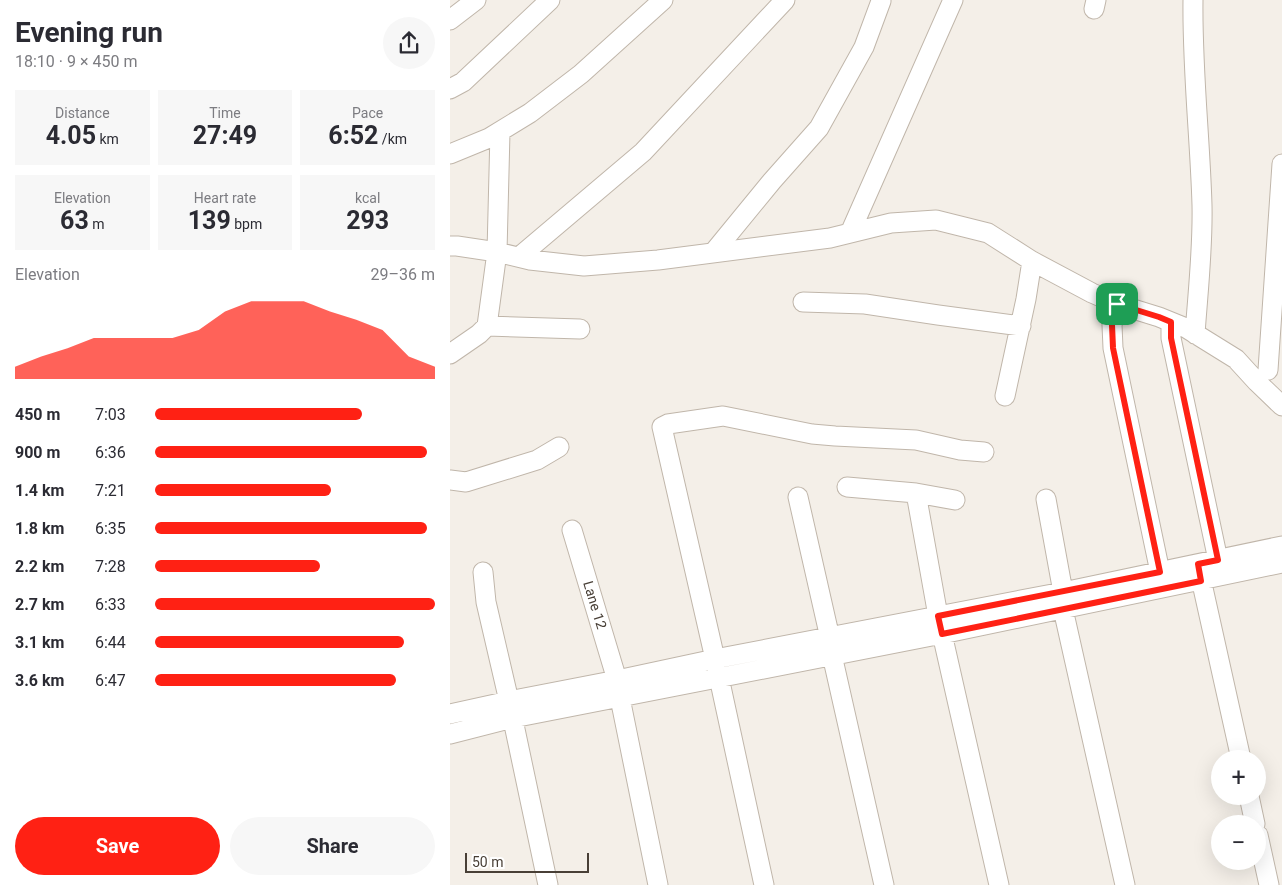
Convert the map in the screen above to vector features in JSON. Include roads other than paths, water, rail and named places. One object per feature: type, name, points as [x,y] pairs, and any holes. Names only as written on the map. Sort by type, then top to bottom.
[{"type":"street","points":[[450,20],[476,0]]},
{"type":"street","points":[[450,90],[463,82],[550,0]]},
{"type":"street","points":[[450,154],[489,138],[530,114],[581,74],[663,0]]},
{"type":"street","points":[[520,257],[643,152],[785,0]]},
{"type":"street","points":[[850,233],[953,0]]},
{"type":"street","points":[[1193,0],[1192,40],[1202,206],[1195,334]]},
{"type":"street","points":[[713,253],[772,181],[819,128],[864,47],[881,1]]},
{"type":"street","points":[[450,354],[479,334],[487,326],[497,252],[500,132]]},
{"type":"street","points":[[1282,164],[1269,374],[1282,406]]},
{"type":"street","points":[[450,246],[497,252],[530,260],[584,266],[658,260],[830,238],[891,223],[936,220],[988,233],[1032,261],[1092,293],[1117,304],[1159,317],[1186,328],[1236,360],[1269,374]]},
{"type":"street","points":[[1005,396],[1021,326],[1032,261]]},
{"type":"street","points":[[804,302],[865,304],[1021,326]]},
{"type":"street","points":[[1117,304],[1112,325],[1113,348],[1160,572]]},
{"type":"street","points":[[1171,322],[1171,338],[1218,560]]},
{"type":"street","points":[[487,326],[580,329]]},
{"type":"street","points":[[764,885],[662,427],[668,424],[723,416],[812,434],[916,440],[960,450],[984,452]]},
{"type":"street","points":[[450,480],[466,482],[537,460],[559,447]]},
{"type":"street","points":[[847,487],[916,493],[955,500]]},
{"type":"street","points":[[916,493],[940,625],[999,885]]},
{"type":"street","points":[[798,497],[884,885]]},
{"type":"street","points":[[1046,499],[1063,600],[1125,885]]},
{"type":"street","name":"Lane 12","points":[[572,530],[619,689],[658,885]]},
{"type":"street","points":[[1063,600],[1160,572],[1199,572],[1218,560],[1282,546]]},
{"type":"street","points":[[450,714],[511,709],[1199,572],[1282,563]]},
{"type":"street","points":[[483,572],[486,602],[511,709],[548,885]]},
{"type":"street","points":[[1199,572],[1238,750]]},
{"type":"street","points":[[450,734],[511,709]]},
{"type":"street","points":[[1266,870],[1269,885]]}]
